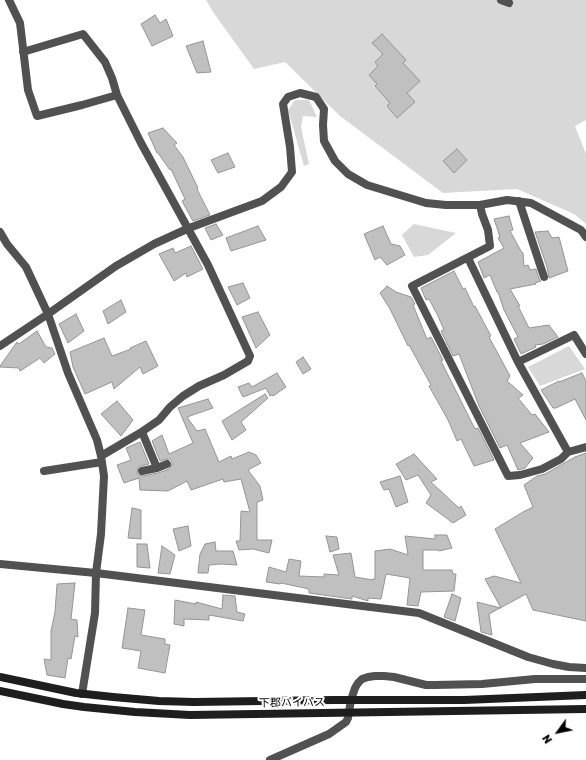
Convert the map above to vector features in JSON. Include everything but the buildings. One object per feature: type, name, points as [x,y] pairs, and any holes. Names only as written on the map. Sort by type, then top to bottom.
[{"type":"street","points":[[9,0],[20,23],[28,90],[37,116],[117,95]]},
{"type":"street","points":[[501,0],[509,3]]},
{"type":"street","points":[[23,52],[83,34],[105,62],[117,95],[208,264],[250,356],[248,361],[224,375],[199,386],[183,396],[170,407],[159,420],[101,459],[44,471]]},
{"type":"street","points":[[0,346],[116,266],[154,244],[189,228],[262,201],[281,187],[292,172],[290,147],[283,104],[288,97],[300,93],[316,97],[324,109],[324,141],[335,160],[348,174],[367,185],[426,203],[446,205],[480,205],[507,200],[531,203],[581,230],[586,237]]},
{"type":"street","points":[[519,201],[544,277]]},
{"type":"street","points":[[480,205],[488,230],[490,246],[412,286],[508,476],[542,469],[561,459],[568,452],[586,447]]},
{"type":"street","points":[[0,232],[7,244],[26,267],[48,314],[68,373],[97,440],[101,459],[104,476],[101,534],[96,573],[95,613],[82,694]]},
{"type":"street","points":[[468,258],[518,362],[568,452]]},
{"type":"street","points":[[518,362],[574,335],[586,354]]},
{"type":"street","points":[[142,432],[156,468]]},
{"type":"street","points":[[142,471],[167,464]]},
{"type":"street","points":[[0,564],[96,573],[419,613],[528,657],[553,664],[586,668]]},
{"type":"street","points":[[0,677],[82,694],[159,701],[464,700],[586,695]]},
{"type":"street","points":[[270,760],[329,734],[346,722],[350,713],[351,700],[358,683],[362,679],[368,677],[394,677],[426,685],[482,684],[535,679],[586,679]]},
{"type":"street","name":"下郡バイパス","points":[[0,691],[63,704],[135,712],[190,715],[586,709]]},
{"type":"shaded area","points":[[206,0],[586,0],[586,120],[575,126],[586,154],[586,224],[574,214],[517,189],[443,193],[340,116],[285,62],[254,69]]},
{"type":"shaded area","points":[[295,100],[309,100],[317,117],[303,116],[301,127],[309,164],[304,166],[288,110]]},
{"type":"shaded area","points":[[414,224],[456,233],[428,255],[414,257],[402,235]]},
{"type":"shaded area","points":[[569,346],[585,369],[540,386],[528,367]]}]
